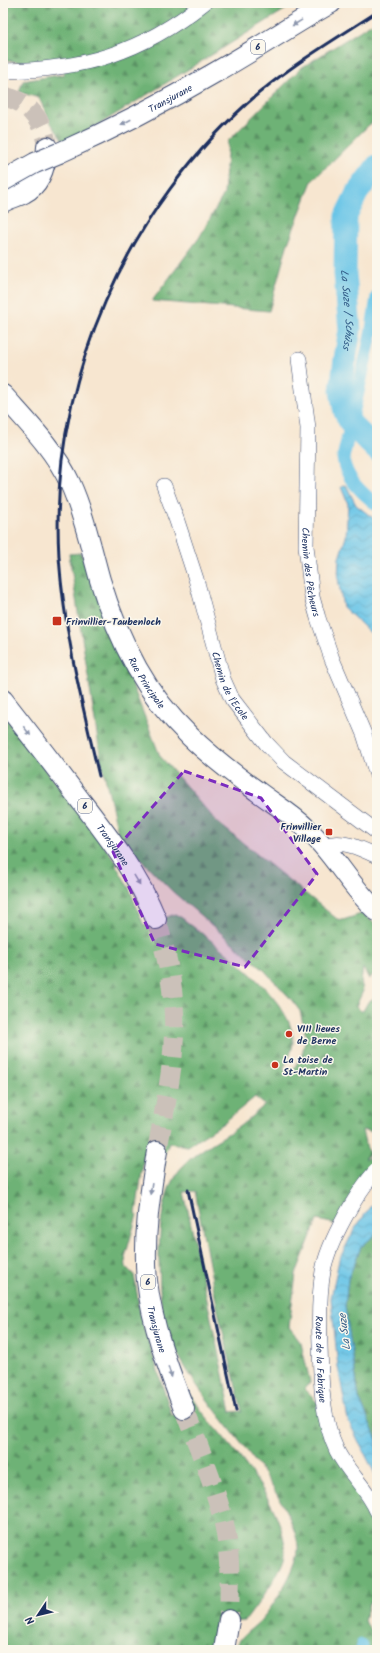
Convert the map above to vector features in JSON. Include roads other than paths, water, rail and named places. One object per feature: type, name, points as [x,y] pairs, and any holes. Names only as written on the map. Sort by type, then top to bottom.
[{"type":"main road","name":"Transjurane","points":[[5,194],[47,150],[108,131],[216,73],[331,3]]},
{"type":"main road","name":"Rue Principale","points":[[3,395],[47,446],[70,482],[82,512],[101,582],[112,614],[130,654],[146,684],[178,726],[204,751],[294,817],[312,833],[324,846],[354,886],[377,911]]},
{"type":"main road","name":"Transjurane","points":[[3,700],[93,816],[130,868],[156,919]]},
{"type":"main road","name":"Transjurane","points":[[157,1151],[148,1205],[146,1248],[147,1280],[152,1313],[171,1376],[184,1409]]},
{"type":"main road","points":[[224,1650],[229,1620]]},
{"type":"street","points":[[3,71],[53,68],[99,60],[120,52],[165,30],[204,3]]},
{"type":"street","name":"Chemin des Pêcheurs","points":[[299,360],[308,428],[306,546],[312,597],[325,638],[364,734],[377,774]]},
{"type":"street","name":"Chemin de l'Ecole","points":[[164,486],[196,579],[222,679],[232,699],[266,743],[284,762],[377,832]]},
{"type":"street","points":[[324,846],[343,844],[377,856]]},
{"type":"street","name":"Route de la Fabrique","points":[[377,1170],[370,1177],[338,1232],[323,1270],[320,1326],[321,1384],[324,1412],[337,1451],[352,1475],[370,1498],[377,1512]]},
{"type":"water","points":[[346,485],[356,505],[377,521],[377,639],[343,607],[338,578],[339,558],[346,537],[348,504],[341,487]]},
{"type":"water","name":"La Suze","points":[[377,1197],[377,1233],[361,1247],[348,1279],[345,1306],[359,1398],[377,1440],[377,1478],[348,1420],[338,1367],[331,1298],[339,1260],[354,1230]]},
{"type":"waterway","name":"La Suze / Schüss","points":[[377,166],[357,193],[346,216],[345,274],[350,330],[341,391],[345,412],[351,424],[377,450]]},
{"type":"waterway","points":[[377,297],[371,335],[343,458],[347,472],[351,479],[360,490],[377,505]]},
{"type":"waterway","points":[[361,1650],[362,1645]]},
{"type":"tunnel","points":[[3,97],[20,102],[34,114],[43,130],[47,147]]},
{"type":"tunnel","points":[[156,919],[169,969],[174,1019],[173,1057],[157,1151]]},
{"type":"tunnel","points":[[184,1409],[210,1477],[226,1531],[230,1582],[229,1620]]},
{"type":"railway","points":[[99,776],[69,640],[61,585],[59,557],[59,491],[67,427],[83,363],[105,302],[135,243],[170,189],[212,138],[259,93],[287,71],[377,12]]},
{"type":"railway","points":[[188,1190],[236,1411]]},
{"type":"place","name":"Frinvillier-Taubenloch","points":[[57,621]]},
{"type":"place","name":"Frinvillier Village","points":[[329,832]]},
{"type":"place","name":"VIII lieues de Berne","points":[[289,1034]]},
{"type":"place","name":"La toise de St-Martin","points":[[275,1065]]}]
